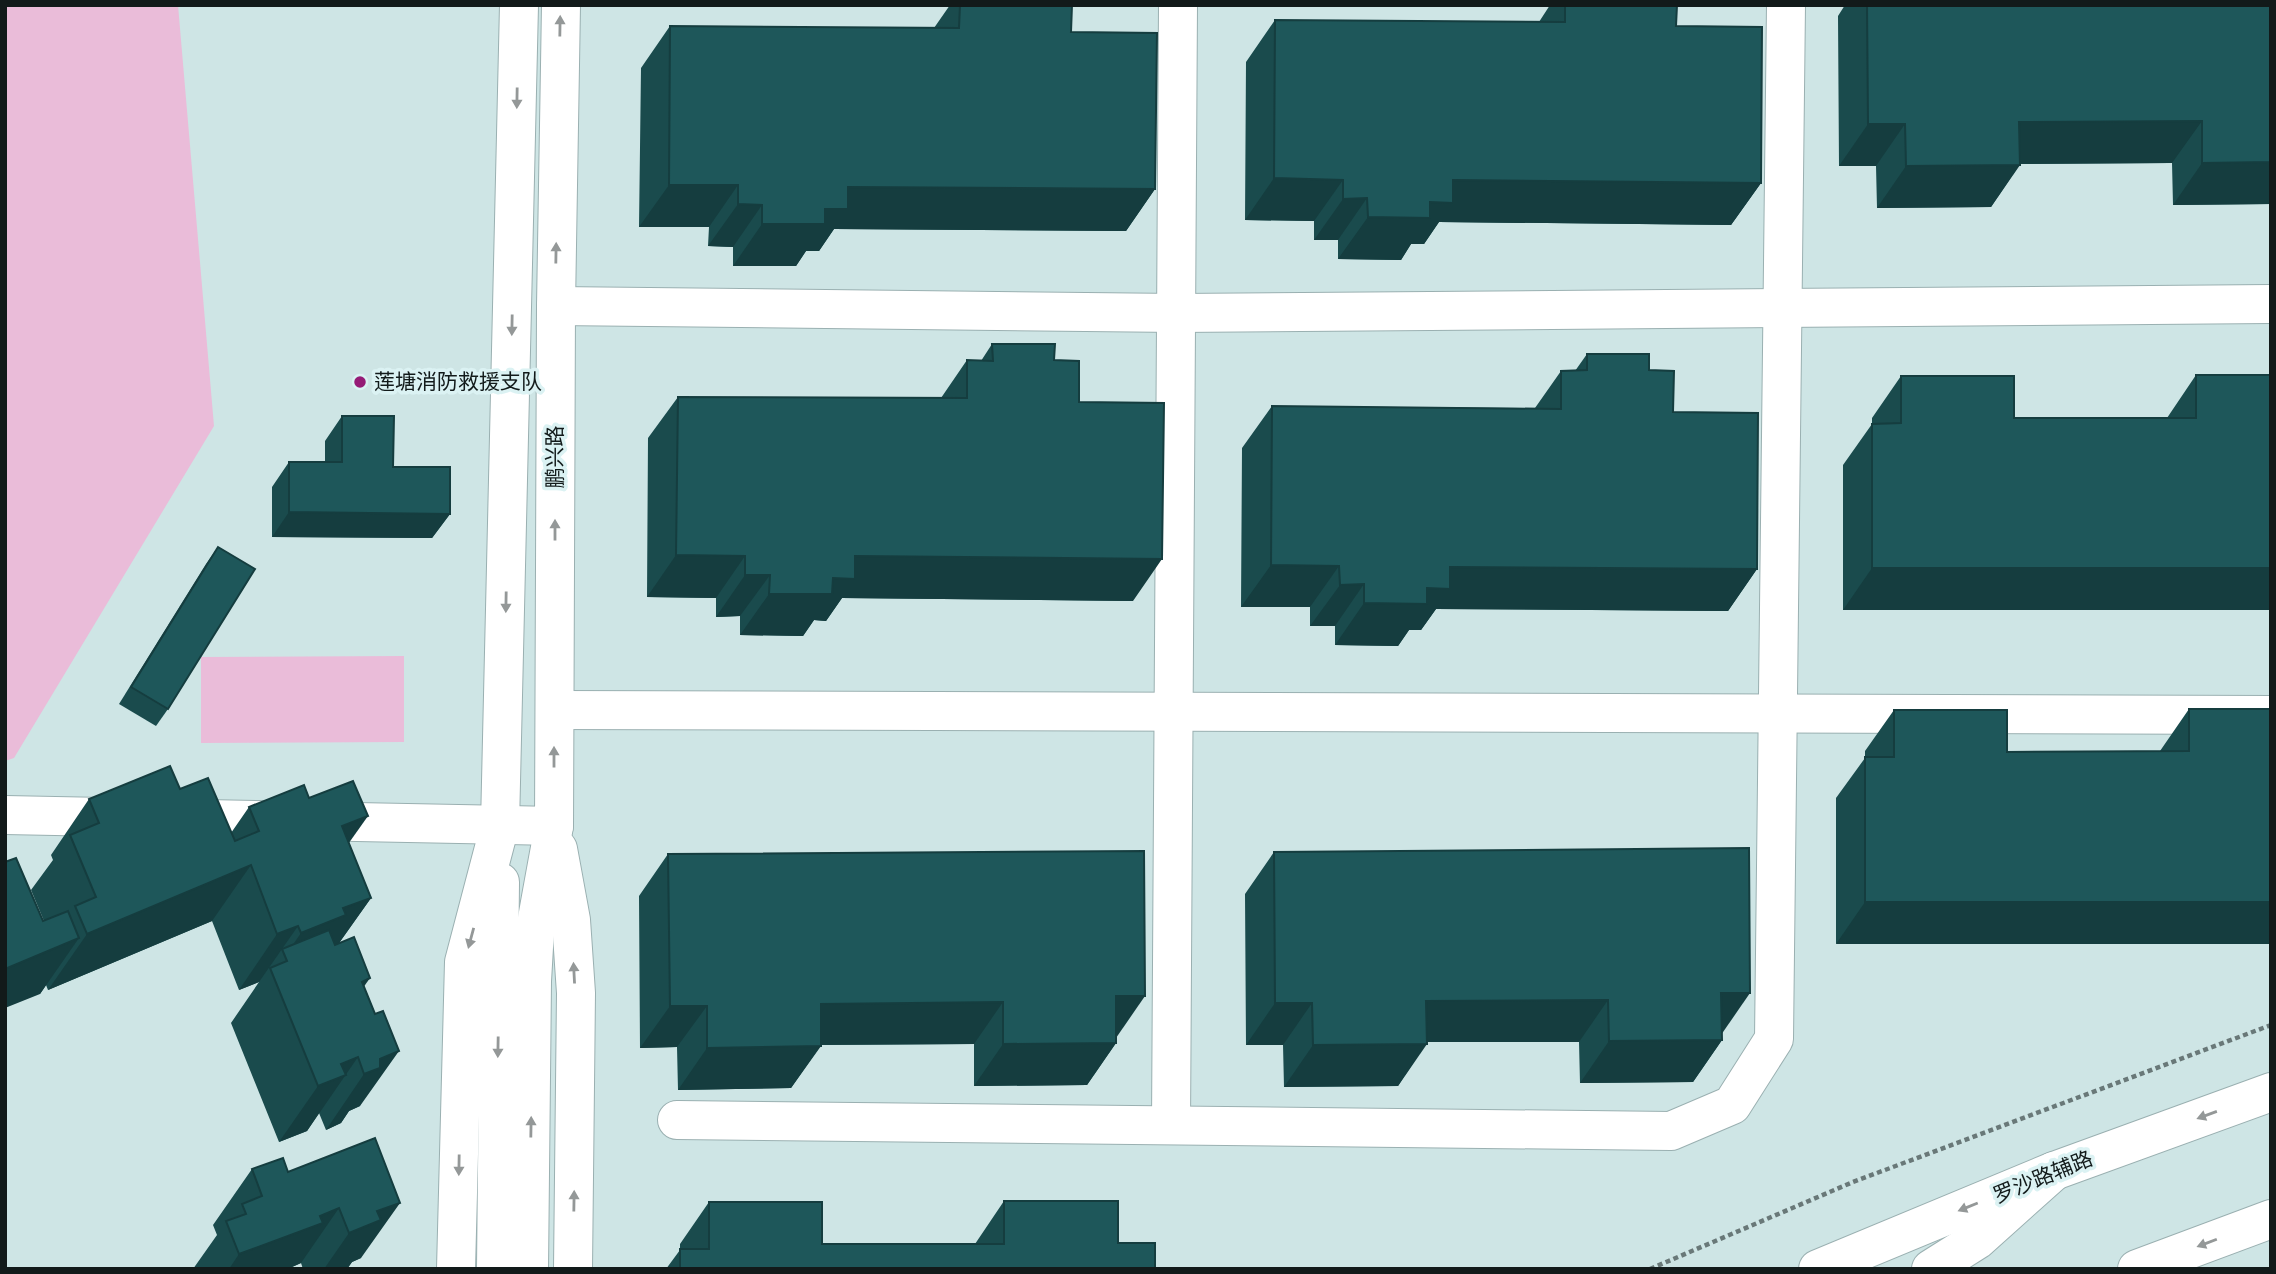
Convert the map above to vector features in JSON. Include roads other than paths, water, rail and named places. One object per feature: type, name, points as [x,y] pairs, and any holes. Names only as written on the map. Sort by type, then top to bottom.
[{"type":"main road","points":[[519,5],[500,825],[516,980],[529,1269]]},
{"type":"main road","name":"鹏兴路","points":[[554,825],[555,306],[561,5]]},
{"type":"main road","points":[[1171,1125],[1178,5]]},
{"type":"main road","points":[[677,1120],[1671,1131],[1732,1105],[1774,1039],[1786,5]]},
{"type":"main road","points":[[555,306],[1178,313],[2271,304]]},
{"type":"main road","points":[[555,710],[2271,715]]},
{"type":"main road","points":[[5,816],[554,825]]},
{"type":"main road","points":[[456,1269],[464,962],[500,825]]},
{"type":"main road","points":[[496,1269],[516,980],[535,930],[554,825]]},
{"type":"main road","points":[[554,825],[571,920],[576,993],[573,1269]]},
{"type":"main road","name":"罗沙路辅路","points":[[1818,1269],[2054,1171],[2271,1092]]},
{"type":"main road","points":[[1931,1269],[1977,1240],[2054,1171]]},
{"type":"main road","points":[[2137,1269],[2271,1219]]},
{"type":"place","name":"莲塘消防救援支队","points":[[360,382]]}]
